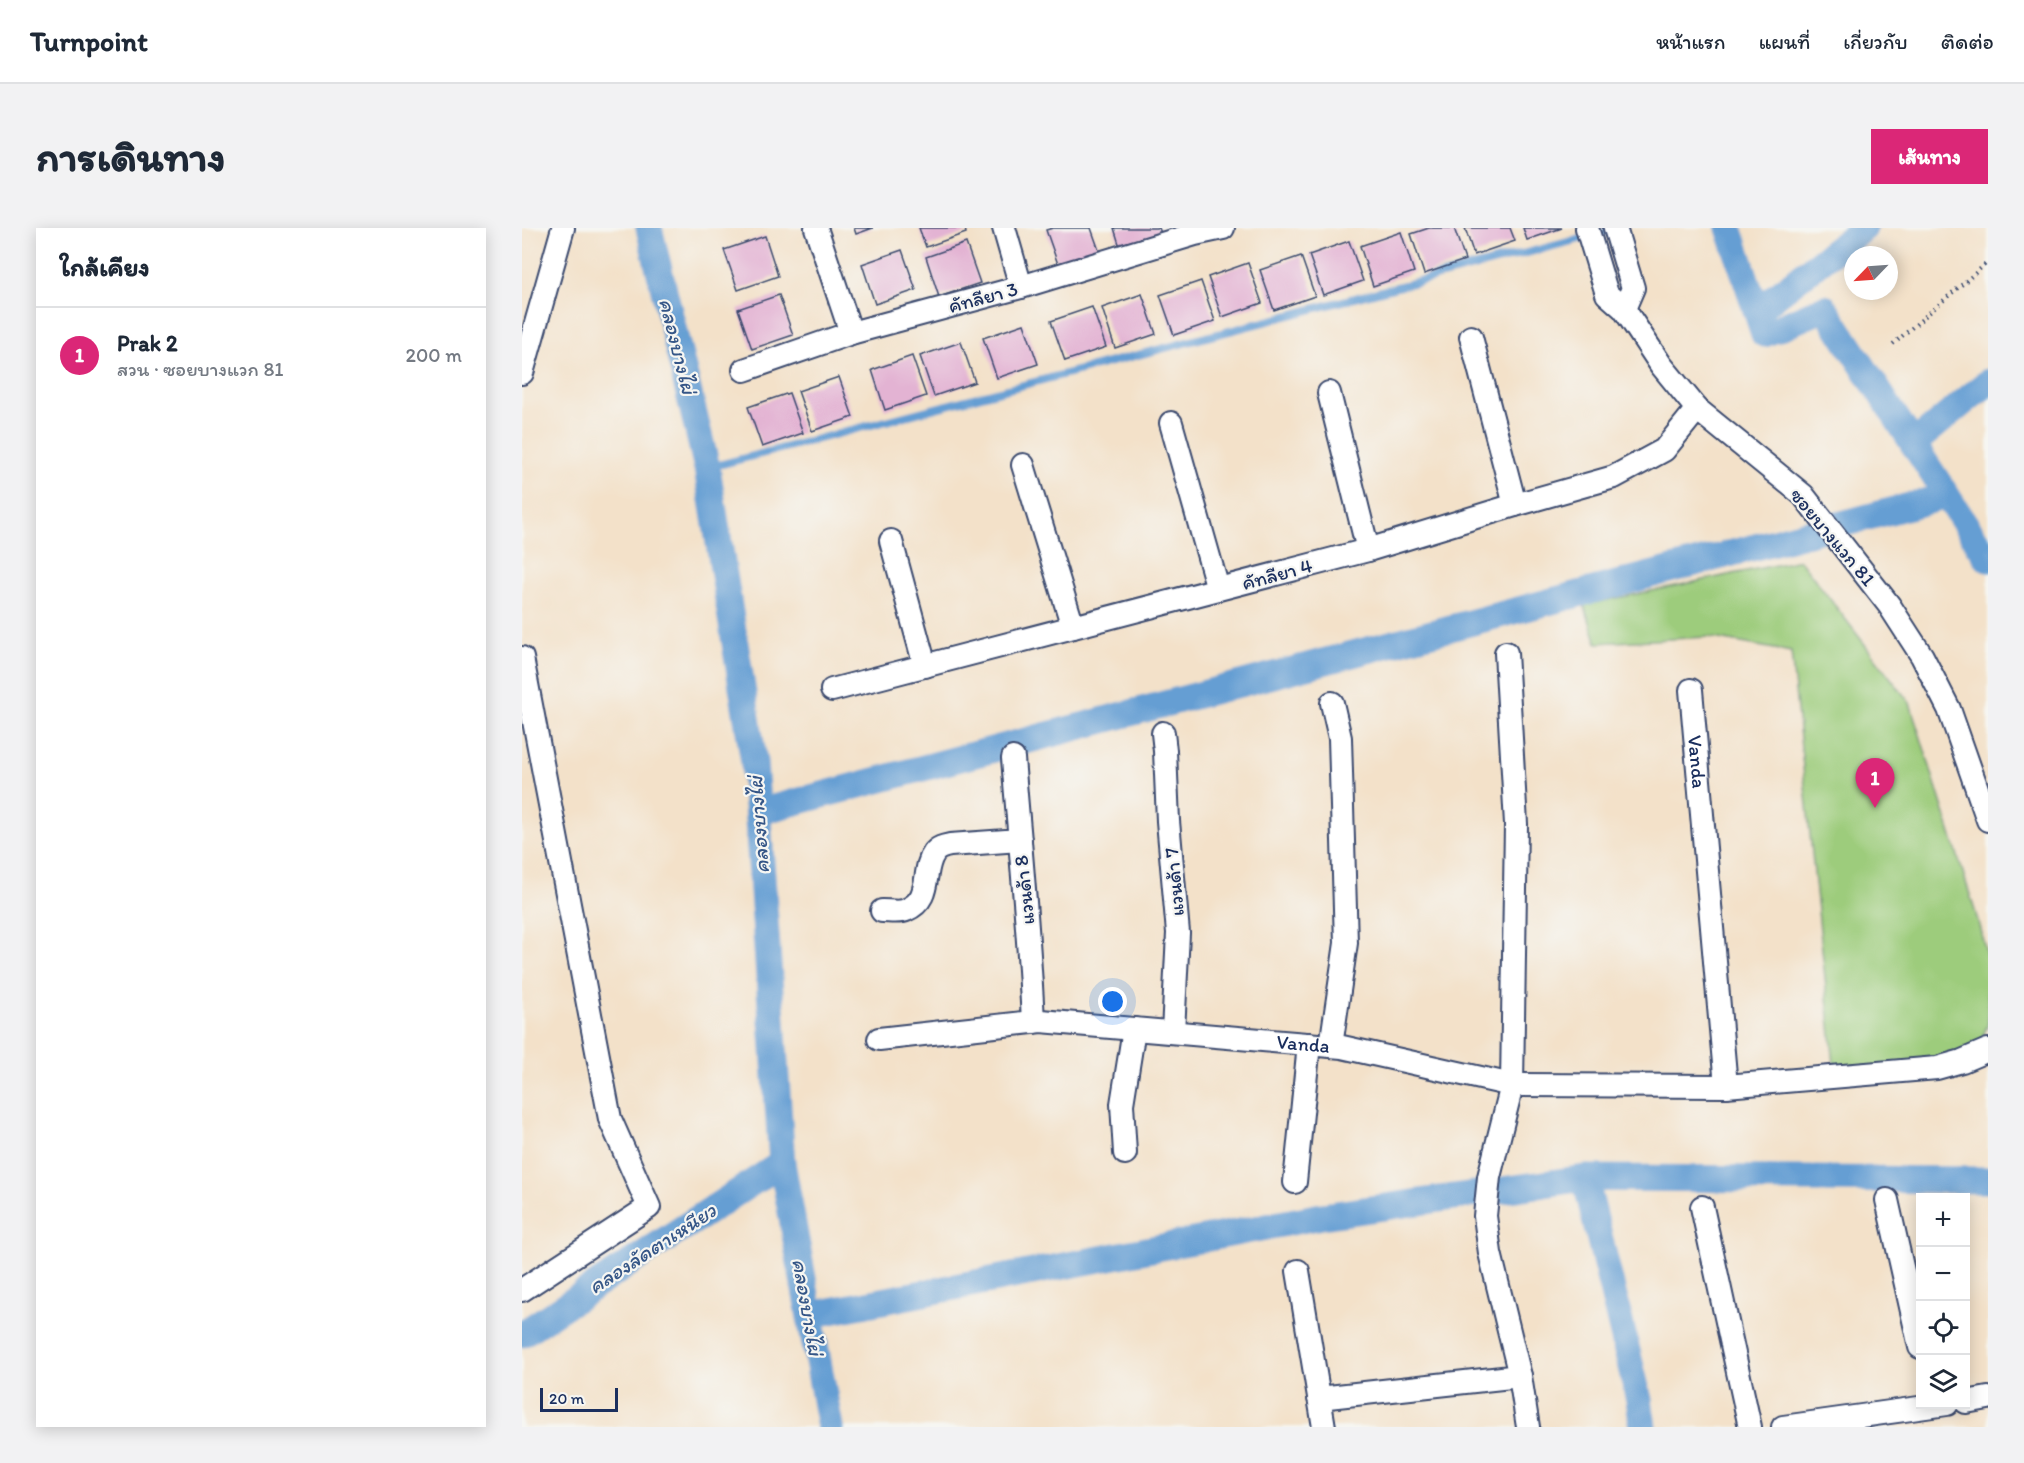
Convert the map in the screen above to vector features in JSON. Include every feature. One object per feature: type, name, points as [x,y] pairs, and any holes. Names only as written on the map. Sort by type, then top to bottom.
[{"type":"street","points":[[522,373],[563,228]]},
{"type":"street","points":[[816,228],[851,333]]},
{"type":"street","points":[[1004,228],[1021,287]]},
{"type":"street","name":"คัทลียา 3","points":[[744,370],[851,333],[1021,287],[1194,231],[1223,228]]},
{"type":"street","name":"ซอยบางแวก 81","points":[[1587,228],[1615,302],[1661,365],[1697,409],[1803,495],[1889,605],[1922,657],[1949,709],[1988,820]]},
{"type":"street","points":[[1615,228],[1634,288],[1615,302]]},
{"type":"street","points":[[1471,337],[1515,505]]},
{"type":"street","points":[[1329,393],[1368,550]]},
{"type":"street","name":"คัทลียา 4","points":[[832,690],[1368,550],[1614,477],[1664,450],[1697,409]]},
{"type":"street","points":[[1171,423],[1218,589]]},
{"type":"street","points":[[1023,465],[1073,627]]},
{"type":"street","points":[[891,541],[925,666]]},
{"type":"street","points":[[1506,653],[1516,824],[1512,1085],[1489,1177],[1485,1216],[1490,1253],[1520,1376],[1528,1427]]},
{"type":"street","points":[[522,658],[610,1119],[649,1207],[522,1290]]},
{"type":"street","name":"Vanda","points":[[1691,690],[1726,1086]]},
{"type":"street","points":[[1295,1182],[1320,1045],[1346,943],[1340,738],[1332,703]]},
{"type":"street","name":"แวนด้า 7","points":[[1162,733],[1166,751],[1168,822],[1178,933],[1173,1032]]},
{"type":"street","name":"แวนด้า 8","points":[[1013,758],[1029,932],[1033,1022]]},
{"type":"street","points":[[882,911],[905,911],[920,899],[931,859],[934,852],[940,848],[950,844],[1020,840]]},
{"type":"street","name":"Vanda","points":[[879,1039],[1033,1022],[1134,1029],[1320,1045],[1512,1085],[1726,1086],[1937,1068],[1988,1050]]},
{"type":"street","points":[[1125,1153],[1122,1104],[1134,1029]]},
{"type":"street","points":[[1887,1200],[1916,1329]]},
{"type":"street","points":[[1702,1207],[1750,1427]]},
{"type":"street","points":[[1298,1271],[1324,1427]]},
{"type":"street","points":[[1319,1398],[1520,1376]]},
{"type":"street","points":[[1970,1400],[1988,1398]]},
{"type":"street","points":[[1782,1427],[1938,1411]]},
{"type":"path","points":[[1893,344],[1988,262]]},
{"type":"green space","points":[[1800,560],[1910,703],[1976,914],[1988,960],[1988,1023],[1980,1044],[1921,1073],[1835,1074],[1791,652],[1708,637],[1597,643],[1584,605]]},
{"type":"building","points":[[854,228],[873,228],[856,234]]},
{"type":"building","points":[[919,228],[965,228],[966,233],[926,247]]},
{"type":"building","points":[[1091,228],[1101,256],[1060,270],[1046,230]]},
{"type":"building","points":[[1114,228],[1159,228],[1161,233],[1120,247]]},
{"type":"building","points":[[1429,228],[1454,228],[1465,260],[1424,274],[1411,234]]},
{"type":"building","points":[[1465,228],[1510,228],[1515,241],[1474,255]]},
{"type":"building","points":[[1523,228],[1562,228],[1527,240]]},
{"type":"building","points":[[1401,232],[1414,272],[1373,286],[1360,246]]},
{"type":"building","points":[[765,236],[778,276],[738,290],[724,250]]},
{"type":"building","points":[[1349,241],[1363,281],[1323,295],[1309,255]]},
{"type":"building","points":[[966,243],[980,283],[939,297],[926,257]]},
{"type":"building","points":[[902,250],[916,290],[875,304],[862,264]]},
{"type":"building","points":[[1301,256],[1315,296],[1274,310],[1260,270]]},
{"type":"building","points":[[1248,263],[1262,303],[1222,317],[1208,277]]},
{"type":"building","points":[[1201,281],[1215,321],[1174,335],[1160,295]]},
{"type":"building","points":[[1142,294],[1156,334],[1115,348],[1102,308]]},
{"type":"building","points":[[779,295],[793,335],[752,349],[738,309]]},
{"type":"building","points":[[1092,307],[1106,347],[1065,361],[1051,321]]},
{"type":"building","points":[[1024,324],[1038,364],[997,378],[983,338]]},
{"type":"building","points":[[961,342],[975,382],[934,396],[920,356]]},
{"type":"building","points":[[912,356],[926,396],[885,410],[872,370]]},
{"type":"building","points":[[839,377],[853,417],[812,431],[798,391]]},
{"type":"building","points":[[789,393],[803,433],[762,447],[748,407]]},
{"type":"waterway","name":"คลองบางไผ่","points":[[649,228],[707,468],[754,762],[782,1163],[830,1427]]},
{"type":"waterway","points":[[1729,228],[1764,334],[1825,308],[1988,559]]},
{"type":"waterway","points":[[1756,311],[1864,228]]},
{"type":"waterway","points":[[707,468],[1614,230]]},
{"type":"waterway","points":[[1913,444],[1988,382]]},
{"type":"waterway","points":[[758,812],[1947,496]]},
{"type":"waterway","name":"คลองลัดตาเหนียว","points":[[522,1334],[782,1163]]},
{"type":"waterway","points":[[1585,1178],[1639,1400],[1643,1427]]},
{"type":"waterway","points":[[810,1315],[1322,1216],[1585,1178],[1988,1180]]},
{"type":"place","name":"Prak 2","points":[[1875,808]]}]
